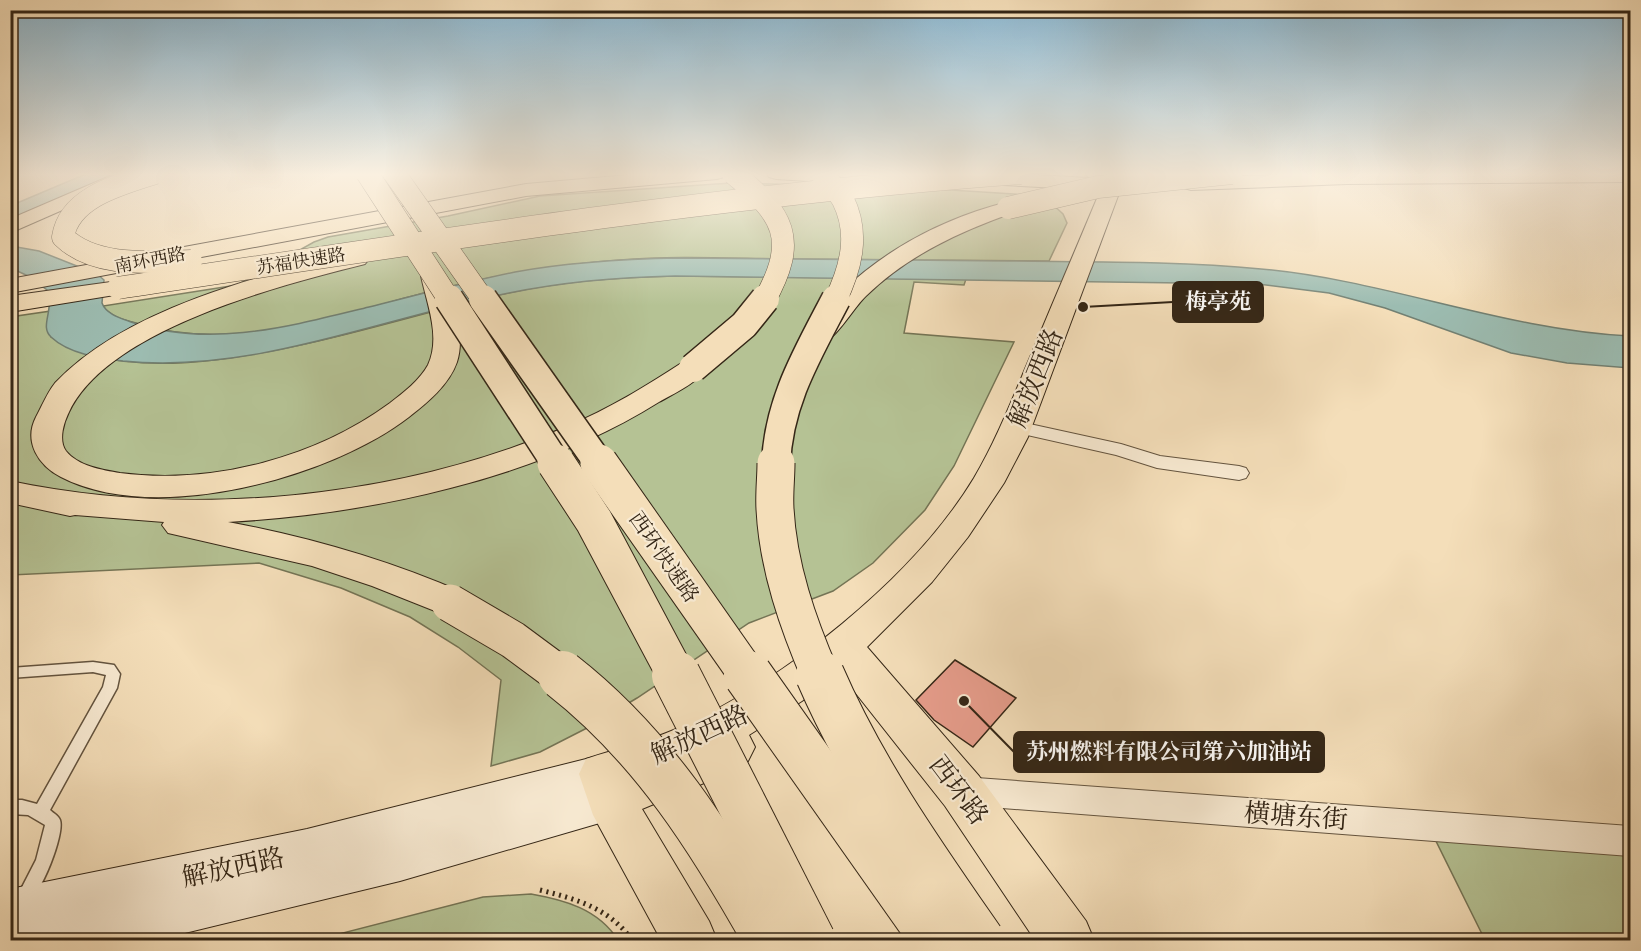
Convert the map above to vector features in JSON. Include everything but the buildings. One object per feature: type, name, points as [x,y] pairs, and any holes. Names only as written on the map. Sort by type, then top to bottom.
[{"type":"main road","points":[[10,227],[31,217]]},
{"type":"main road","points":[[70,217],[64,224],[63,232],[66,241],[93,255],[142,261],[211,260],[294,253]]},
{"type":"main road","name":"南环西路","points":[[13,289],[88,267],[339,217]]},
{"type":"main road","name":"南环西路","points":[[88,267],[370,217]]},
{"type":"main road","points":[[393,217],[400,225]]},
{"type":"main road","name":"西环快速路","points":[[395,217],[594,521],[708,735],[811,940]]},
{"type":"main road","name":"西环快速路","points":[[425,217],[935,940]]},
{"type":"main road","name":"苏福快速路","points":[[13,289],[294,253],[530,217]]},
{"type":"main road","name":"苏福快速路","points":[[13,289],[599,217]]},
{"type":"main road","points":[[30,496],[127,508],[212,511],[317,501],[380,492],[444,478],[541,447],[596,424],[661,389],[721,348],[758,312],[770,295],[781,267],[783,255],[779,226],[775,217]]},
{"type":"main road","points":[[850,217],[854,239],[845,282],[789,393],[777,443],[776,501],[789,588],[818,675],[850,740],[889,807],[980,940]]},
{"type":"main road","points":[[814,340],[873,276],[922,244],[981,217]]},
{"type":"main road","points":[[1083,217],[1088,264]]},
{"type":"main road","name":"解放西路","points":[[21,922],[302,885],[513,829],[606,787],[728,750],[790,698],[848,654],[892,630],[963,555],[1002,501],[1020,470],[1026,429],[1088,264],[1113,217]]},
{"type":"main road","points":[[433,276],[446,338],[446,350],[438,372],[421,392],[395,414],[342,444],[266,472],[218,483],[184,486],[153,486],[103,481],[68,468],[55,459],[49,450],[46,439],[50,416],[64,392],[86,369],[160,324],[199,306],[286,277],[373,255],[497,231]]},
{"type":"main road","points":[[30,496],[201,529],[346,563],[415,587],[484,621],[564,676],[630,737],[673,786],[697,819],[734,878],[768,940]]},
{"type":"main road","name":"西环路","points":[[848,654],[962,791],[1067,940]]},
{"type":"main road","points":[[790,698],[875,826],[959,940]]},
{"type":"main road","points":[[606,787],[690,940]]},
{"type":"street","points":[[1026,429],[1121,450],[1157,462],[1239,473]]},
{"type":"street","name":"横塘东街","points":[[962,791],[1630,841]]},
{"type":"lane","points":[[10,673],[93,667],[109,669],[113,674],[110,688],[41,811]]},
{"type":"lane","points":[[10,807],[21,806],[41,811],[52,822],[49,847],[21,922]]},
{"type":"path","points":[[540,890],[585,902],[623,925],[632,940]]},
{"type":"green space","points":[[440,217],[1065,217],[1067,223],[1049,261],[688,257],[597,262],[551,267],[483,279],[327,319],[250,333],[212,335],[174,332],[122,319],[103,306],[237,285],[314,242],[328,237]]},
{"type":"green space","points":[[633,277],[966,279],[964,285],[914,282],[904,333],[1014,342],[954,466],[925,510],[873,563],[833,591],[749,623],[637,698],[587,728],[540,752],[491,766],[501,680],[458,647],[410,617],[341,588],[259,563],[11,575],[10,317],[51,311],[48,317],[51,337],[95,356],[150,363],[211,360],[275,350],[340,336],[460,304],[549,285]]},
{"type":"green space","points":[[1429,827],[1630,843],[1630,940],[1485,940]]},
{"type":"green space","points":[[531,894],[556,899],[591,913],[610,929],[618,940],[326,940],[327,937],[483,897]]},
{"type":"water","points":[[11,217],[24,217],[11,223]]},
{"type":"water","points":[[11,246],[39,251],[97,274],[104,280],[102,303],[114,315],[160,330],[190,334],[250,332],[280,327],[515,272],[597,262],[679,258],[1136,262],[1230,266],[1308,275],[1354,283],[1537,325],[1630,336],[1630,368],[1567,363],[1511,353],[1385,308],[1329,293],[1258,284],[675,276],[592,281],[529,289],[269,352],[172,363],[123,361],[94,357],[66,348],[51,337],[46,328],[49,304],[47,290],[28,276],[11,268]]},
{"type":"place","name":"梅亭苑","points":[[1083,307]]},
{"type":"place","name":"苏州燃料有限公司第六加油站","points":[[964,701]]}]
